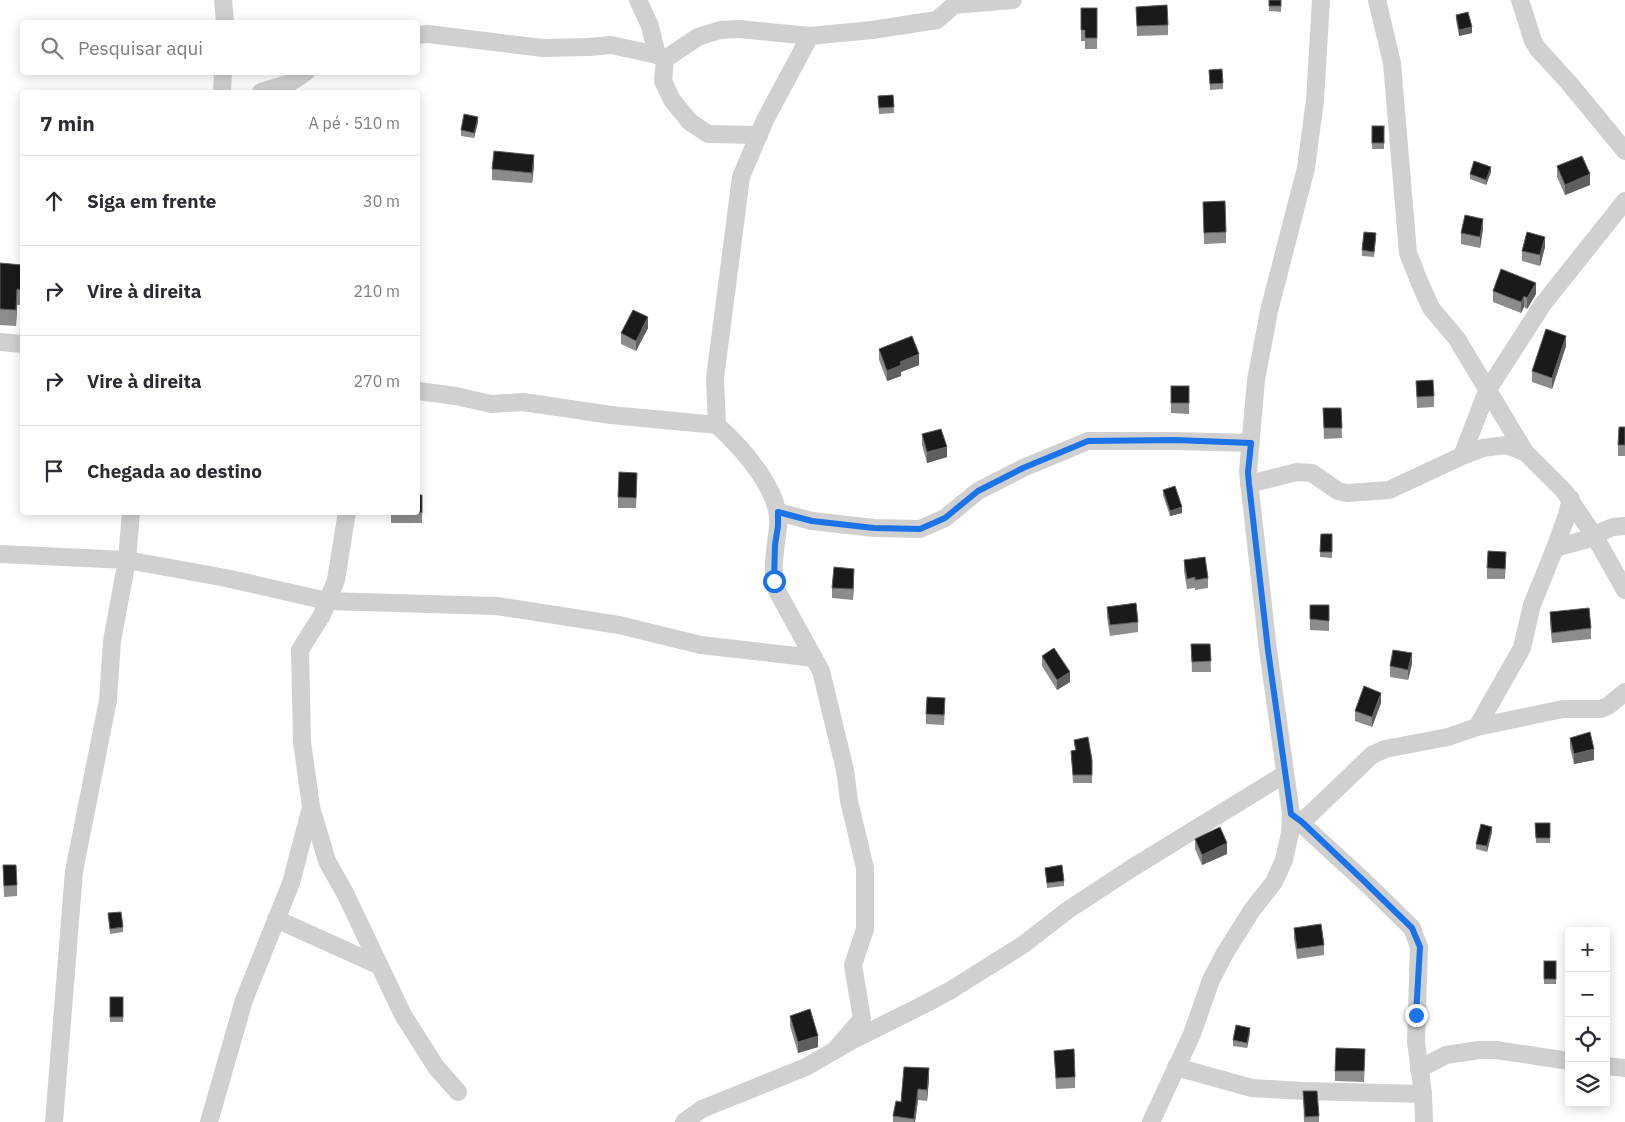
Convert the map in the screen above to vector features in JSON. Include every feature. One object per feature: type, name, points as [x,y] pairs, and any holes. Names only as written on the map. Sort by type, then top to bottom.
[{"type":"street","points":[[223,0],[225,20]]},
{"type":"street","points":[[638,0],[661,57],[663,81],[672,100],[690,122],[708,134],[759,135]]},
{"type":"street","points":[[420,35],[428,34],[543,48],[611,45],[661,57],[698,37],[720,30],[739,29],[810,36],[872,30],[938,20],[954,3],[1013,0]]},
{"type":"street","points":[[1321,0],[1315,100],[1306,168],[1269,311],[1256,380],[1248,472],[1249,484],[1285,774],[1296,818],[1412,928],[1416,936],[1420,947],[1416,1042],[1424,1094],[1424,1122]]},
{"type":"street","points":[[1377,0],[1392,63],[1408,253],[1418,280],[1431,308],[1457,339],[1525,452],[1571,499],[1625,590]]},
{"type":"street","points":[[1520,0],[1533,41],[1538,49],[1569,83],[1619,132],[1625,151]]},
{"type":"street","points":[[717,425],[715,378],[742,177],[759,135],[810,36]]},
{"type":"street","points":[[222,75],[222,90]]},
{"type":"street","points":[[268,90],[288,84],[302,75]]},
{"type":"street","points":[[1462,456],[1487,391],[1543,304],[1625,201]]},
{"type":"street","points":[[0,342],[20,344]]},
{"type":"street","points":[[420,391],[456,396],[491,404],[523,402],[611,415],[717,425],[738,444],[756,469],[775,500],[778,512],[774,581],[820,671],[845,770],[849,801],[865,868],[865,929],[853,965],[862,1019],[836,1049]]},
{"type":"street","points":[[778,512],[812,521],[874,528],[920,529],[945,518],[978,491],[1023,468],[1088,441],[1175,440],[1251,443]]},
{"type":"street","points":[[1249,484],[1297,472],[1312,473],[1338,491],[1346,493],[1389,490],[1483,448],[1506,446],[1525,452]]},
{"type":"street","points":[[1478,727],[1522,648],[1532,605],[1555,548],[1571,499]]},
{"type":"street","points":[[54,1122],[74,871],[108,700],[112,641],[127,560],[131,515]]},
{"type":"street","points":[[347,515],[336,580],[322,615],[300,650],[302,742],[311,807],[328,861],[403,1015],[436,1067],[458,1092]]},
{"type":"street","points":[[1555,548],[1595,537],[1613,527],[1625,526]]},
{"type":"street","points":[[0,554],[127,560],[226,578],[328,601],[497,606],[619,625],[701,645],[814,658]]},
{"type":"street","points":[[1151,1122],[1192,1034],[1211,980],[1225,953],[1252,910],[1274,882],[1284,860],[1290,832],[1296,818],[1372,755],[1385,749],[1448,737],[1478,727],[1563,709],[1601,709],[1608,706],[1625,692]]},
{"type":"street","points":[[684,1122],[702,1109],[806,1067],[984,970],[1024,944],[1068,910],[1132,868],[1285,774]]},
{"type":"street","points":[[209,1122],[244,1000],[291,883],[311,807]]},
{"type":"street","points":[[276,919],[378,965]]},
{"type":"street","points":[[1419,1069],[1446,1055],[1479,1050],[1496,1050],[1565,1060]]},
{"type":"street","points":[[1610,1066],[1625,1068]]},
{"type":"street","points":[[1176,1067],[1252,1088],[1424,1094]]},
{"type":"building","points":[[1269,0],[1281,0],[1281,6],[1269,6]]},
{"type":"building","points":[[1167,5],[1168,25],[1137,26],[1136,7]]},
{"type":"building","points":[[1081,8],[1097,8],[1097,38],[1085,38],[1085,30],[1081,30]]},
{"type":"building","points":[[1468,12],[1472,27],[1459,30],[1456,15]]},
{"type":"building","points":[[1222,69],[1223,83],[1210,84],[1209,70]]},
{"type":"building","points":[[893,95],[894,107],[879,108],[878,96]]},
{"type":"building","points":[[464,114],[478,117],[474,133],[461,130]]},
{"type":"building","points":[[1372,126],[1384,126],[1384,143],[1372,143]]},
{"type":"building","points":[[494,151],[534,155],[532,173],[492,169]]},
{"type":"building","points":[[1582,156],[1590,174],[1565,185],[1557,166]]},
{"type":"building","points":[[1474,161],[1491,167],[1486,180],[1470,174]]},
{"type":"building","points":[[1225,201],[1226,232],[1204,233],[1203,202]]},
{"type":"building","points":[[1465,215],[1483,219],[1480,237],[1461,233]]},
{"type":"building","points":[[1364,232],[1376,233],[1374,252],[1362,250]]},
{"type":"building","points":[[1527,232],[1545,237],[1540,255],[1522,251]]},
{"type":"building","points":[[0,263],[20,265],[20,290],[17,289],[16,310],[0,309]]},
{"type":"building","points":[[1501,269],[1536,283],[1527,298],[1524,296],[1521,302],[1493,291]]},
{"type":"building","points":[[633,310],[648,317],[636,341],[621,333]]},
{"type":"building","points":[[1546,329],[1566,336],[1552,378],[1532,371]]},
{"type":"building","points":[[912,336],[919,354],[900,362],[901,365],[887,371],[879,349]]},
{"type":"building","points":[[1433,380],[1434,396],[1417,397],[1416,381]]},
{"type":"building","points":[[1171,386],[1189,386],[1189,403],[1171,403]]},
{"type":"building","points":[[1323,408],[1341,408],[1342,428],[1324,428]]},
{"type":"building","points":[[1619,427],[1625,427],[1625,445],[1618,445]]},
{"type":"building","points":[[941,429],[947,447],[927,452],[922,434]]},
{"type":"building","points":[[619,472],[637,473],[636,498],[618,497]]},
{"type":"building","points":[[1175,486],[1182,507],[1170,511],[1163,490]]},
{"type":"building","points":[[420,495],[422,495],[422,513],[420,512]]},
{"type":"building","points":[[1321,534],[1332,534],[1332,552],[1320,552]]},
{"type":"building","points":[[1488,551],[1506,552],[1505,569],[1487,568]]},
{"type":"building","points":[[1205,557],[1208,578],[1195,580],[1195,577],[1187,579],[1184,560]]},
{"type":"building","points":[[834,567],[854,569],[853,589],[832,588]]},
{"type":"building","points":[[1136,603],[1138,622],[1110,625],[1107,607]]},
{"type":"building","points":[[1310,605],[1329,605],[1329,621],[1310,619]]},
{"type":"building","points":[[1589,608],[1591,628],[1552,633],[1550,612]]},
{"type":"building","points":[[1191,644],[1210,644],[1211,661],[1192,662]]},
{"type":"building","points":[[1054,648],[1070,672],[1057,680],[1042,656]]},
{"type":"building","points":[[1393,650],[1412,653],[1408,670],[1390,666]]},
{"type":"building","points":[[1364,686],[1381,693],[1372,717],[1355,711]]},
{"type":"building","points":[[927,697],[945,698],[944,715],[926,714]]},
{"type":"building","points":[[1590,732],[1594,749],[1574,754],[1570,738]]},
{"type":"building","points":[[1088,737],[1092,760],[1092,775],[1073,775],[1071,751],[1076,750],[1074,740]]},
{"type":"building","points":[[1535,823],[1550,823],[1550,838],[1536,838]]},
{"type":"building","points":[[1481,824],[1492,827],[1487,846],[1476,844]]},
{"type":"building","points":[[1220,827],[1227,843],[1202,855],[1195,839]]},
{"type":"building","points":[[3,865],[16,865],[17,885],[4,886]]},
{"type":"building","points":[[1062,865],[1064,881],[1047,883],[1045,868]]},
{"type":"building","points":[[121,912],[123,927],[110,929],[108,913]]},
{"type":"building","points":[[1321,924],[1324,945],[1297,949],[1294,928]]},
{"type":"building","points":[[1544,961],[1556,961],[1556,979],[1544,979]]},
{"type":"building","points":[[110,997],[123,997],[123,1017],[110,1017]]},
{"type":"building","points":[[810,1009],[818,1036],[798,1042],[790,1016]]},
{"type":"building","points":[[1236,1025],[1250,1028],[1247,1043],[1233,1040]]},
{"type":"building","points":[[1336,1048],[1365,1049],[1364,1071],[1335,1071]]},
{"type":"building","points":[[1074,1049],[1075,1077],[1056,1078],[1054,1051]]},
{"type":"building","points":[[904,1067],[929,1068],[927,1090],[918,1089],[914,1119],[893,1116],[896,1101],[901,1102]]},
{"type":"building","points":[[1303,1091],[1317,1091],[1319,1116],[1305,1117]]},
{"type":"route","points":[[774,581],[778,512],[812,521],[874,528],[920,529],[945,518],[978,491],[1023,468],[1088,441],[1175,440],[1251,443],[1248,472],[1249,484],[1268,650],[1291,814],[1302,822],[1412,928],[1420,947],[1416,1015]]}]
